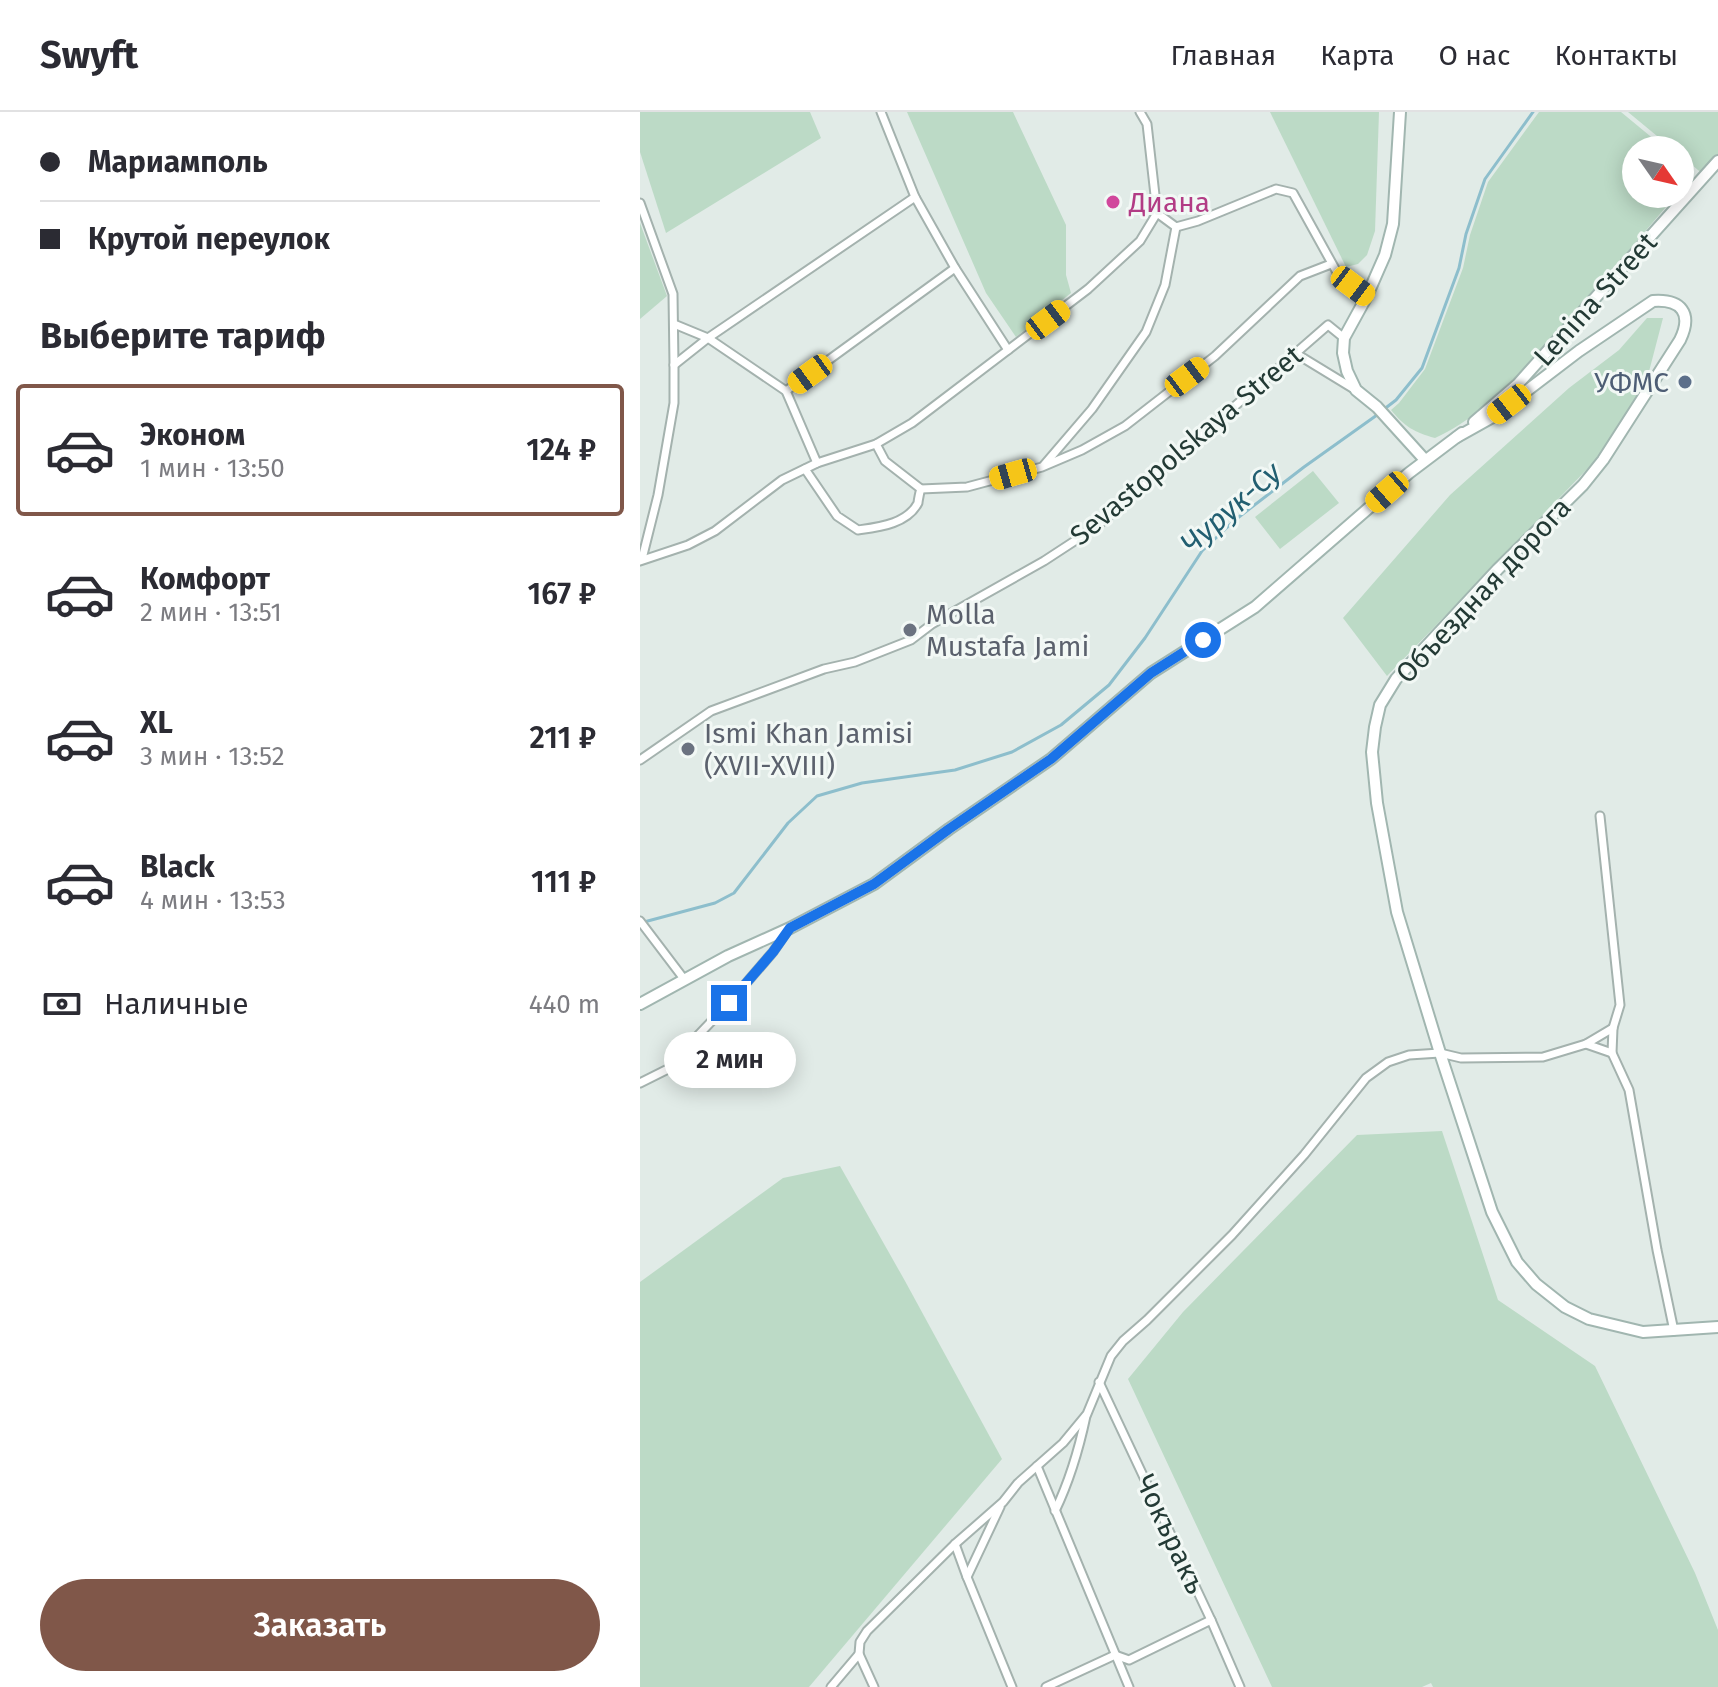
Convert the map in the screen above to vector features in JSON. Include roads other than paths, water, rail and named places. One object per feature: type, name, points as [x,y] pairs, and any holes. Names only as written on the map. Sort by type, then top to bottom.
[{"type":"main road","points":[[1400,112],[1393,224],[1385,255],[1344,338],[1343,353],[1356,390],[1387,416],[1425,460]]},
{"type":"main road","name":"Lenina Street","points":[[640,1004],[728,956],[874,884],[1051,759],[1151,673],[1255,607],[1518,384],[1718,161]]},
{"type":"main road","name":"Объездная дорога","points":[[1457,437],[1491,418],[1579,351],[1653,301],[1674,303],[1684,312],[1686,328],[1680,340],[1603,460],[1583,485],[1498,569],[1396,679],[1380,705],[1372,752],[1377,803],[1397,912],[1492,1212],[1517,1262],[1536,1284],[1565,1307],[1589,1319],[1643,1332],[1718,1327]]},
{"type":"street","points":[[881,112],[915,197],[955,268],[1008,350]]},
{"type":"street","points":[[641,560],[688,545],[715,531],[782,480],[817,463],[876,444],[912,423],[1088,289],[1140,241],[1157,213],[1147,124],[1140,112]]},
{"type":"street","points":[[1176,227],[1276,189],[1293,193],[1339,276],[1367,296]]},
{"type":"street","points":[[674,365],[708,338],[915,197]]},
{"type":"street","points":[[640,203],[673,294],[674,324],[674,403],[658,495],[641,560]]},
{"type":"street","points":[[1157,213],[1176,227]]},
{"type":"street","points":[[1042,467],[1092,409],[1146,332],[1165,285],[1176,227]]},
{"type":"street","points":[[876,444],[885,461],[921,489],[967,487],[1042,467],[1082,450],[1125,426],[1215,356],[1300,276],[1331,264]]},
{"type":"street","points":[[786,391],[955,268]]},
{"type":"street","points":[[674,324],[708,338],[786,391],[817,463]]},
{"type":"street","name":"Sevastopolskaya Street","points":[[640,760],[711,711],[911,640],[932,624],[1044,561],[1096,527],[1328,325],[1344,338]]},
{"type":"street","points":[[1295,353],[1356,390]]},
{"type":"street","points":[[805,469],[837,516],[858,530],[884,526],[906,516],[918,502],[921,489]]},
{"type":"street","points":[[1600,816],[1620,1005],[1613,1028],[1612,1053],[1629,1090],[1674,1331]]},
{"type":"street","points":[[641,924],[684,979]]},
{"type":"street","points":[[640,1083],[676,1065],[686,1048],[729,1003],[790,928]]},
{"type":"street","points":[[1055,1511],[1080,1449],[1087,1414],[1111,1356],[1232,1235],[1304,1155],[1366,1078],[1388,1062],[1409,1055],[1440,1053],[1461,1058],[1543,1057],[1586,1044],[1613,1028]]},
{"type":"street","points":[[1586,1044],[1612,1053]]},
{"type":"street","name":"Чокъракъ","points":[[1099,1382],[1240,1687]]},
{"type":"street","points":[[874,1687],[859,1654],[860,1642],[867,1631],[1063,1443],[1087,1414]]},
{"type":"street","points":[[1037,1466],[1129,1687]]},
{"type":"street","points":[[967,1577],[1003,1502]]},
{"type":"street","points":[[955,1544],[1012,1687]]},
{"type":"street","points":[[1046,1687],[1115,1655],[1129,1660],[1211,1620]]},
{"type":"street","points":[[831,1687],[859,1654]]},
{"type":"waterway","name":"Чурук-Су","points":[[1383,410],[1396,400],[1422,368],[1459,268],[1466,234],[1485,179],[1533,112]]},
{"type":"waterway","name":"Чурук-Су","points":[[644,922],[715,903],[734,893],[788,823],[817,796],[862,783],[955,770],[1012,752],[1061,725],[1109,685],[1145,638],[1202,551],[1235,520],[1377,415]]},
{"type":"place","name":"Диана","points":[[1113,202]]},
{"type":"place","name":"УФМС","points":[[1685,382]]},
{"type":"place","name":"Molla Mustafa Jami","points":[[910,630]]},
{"type":"place","name":"Ismi Khan Jamisi (XVII-XVIII)","points":[[688,749]]}]
